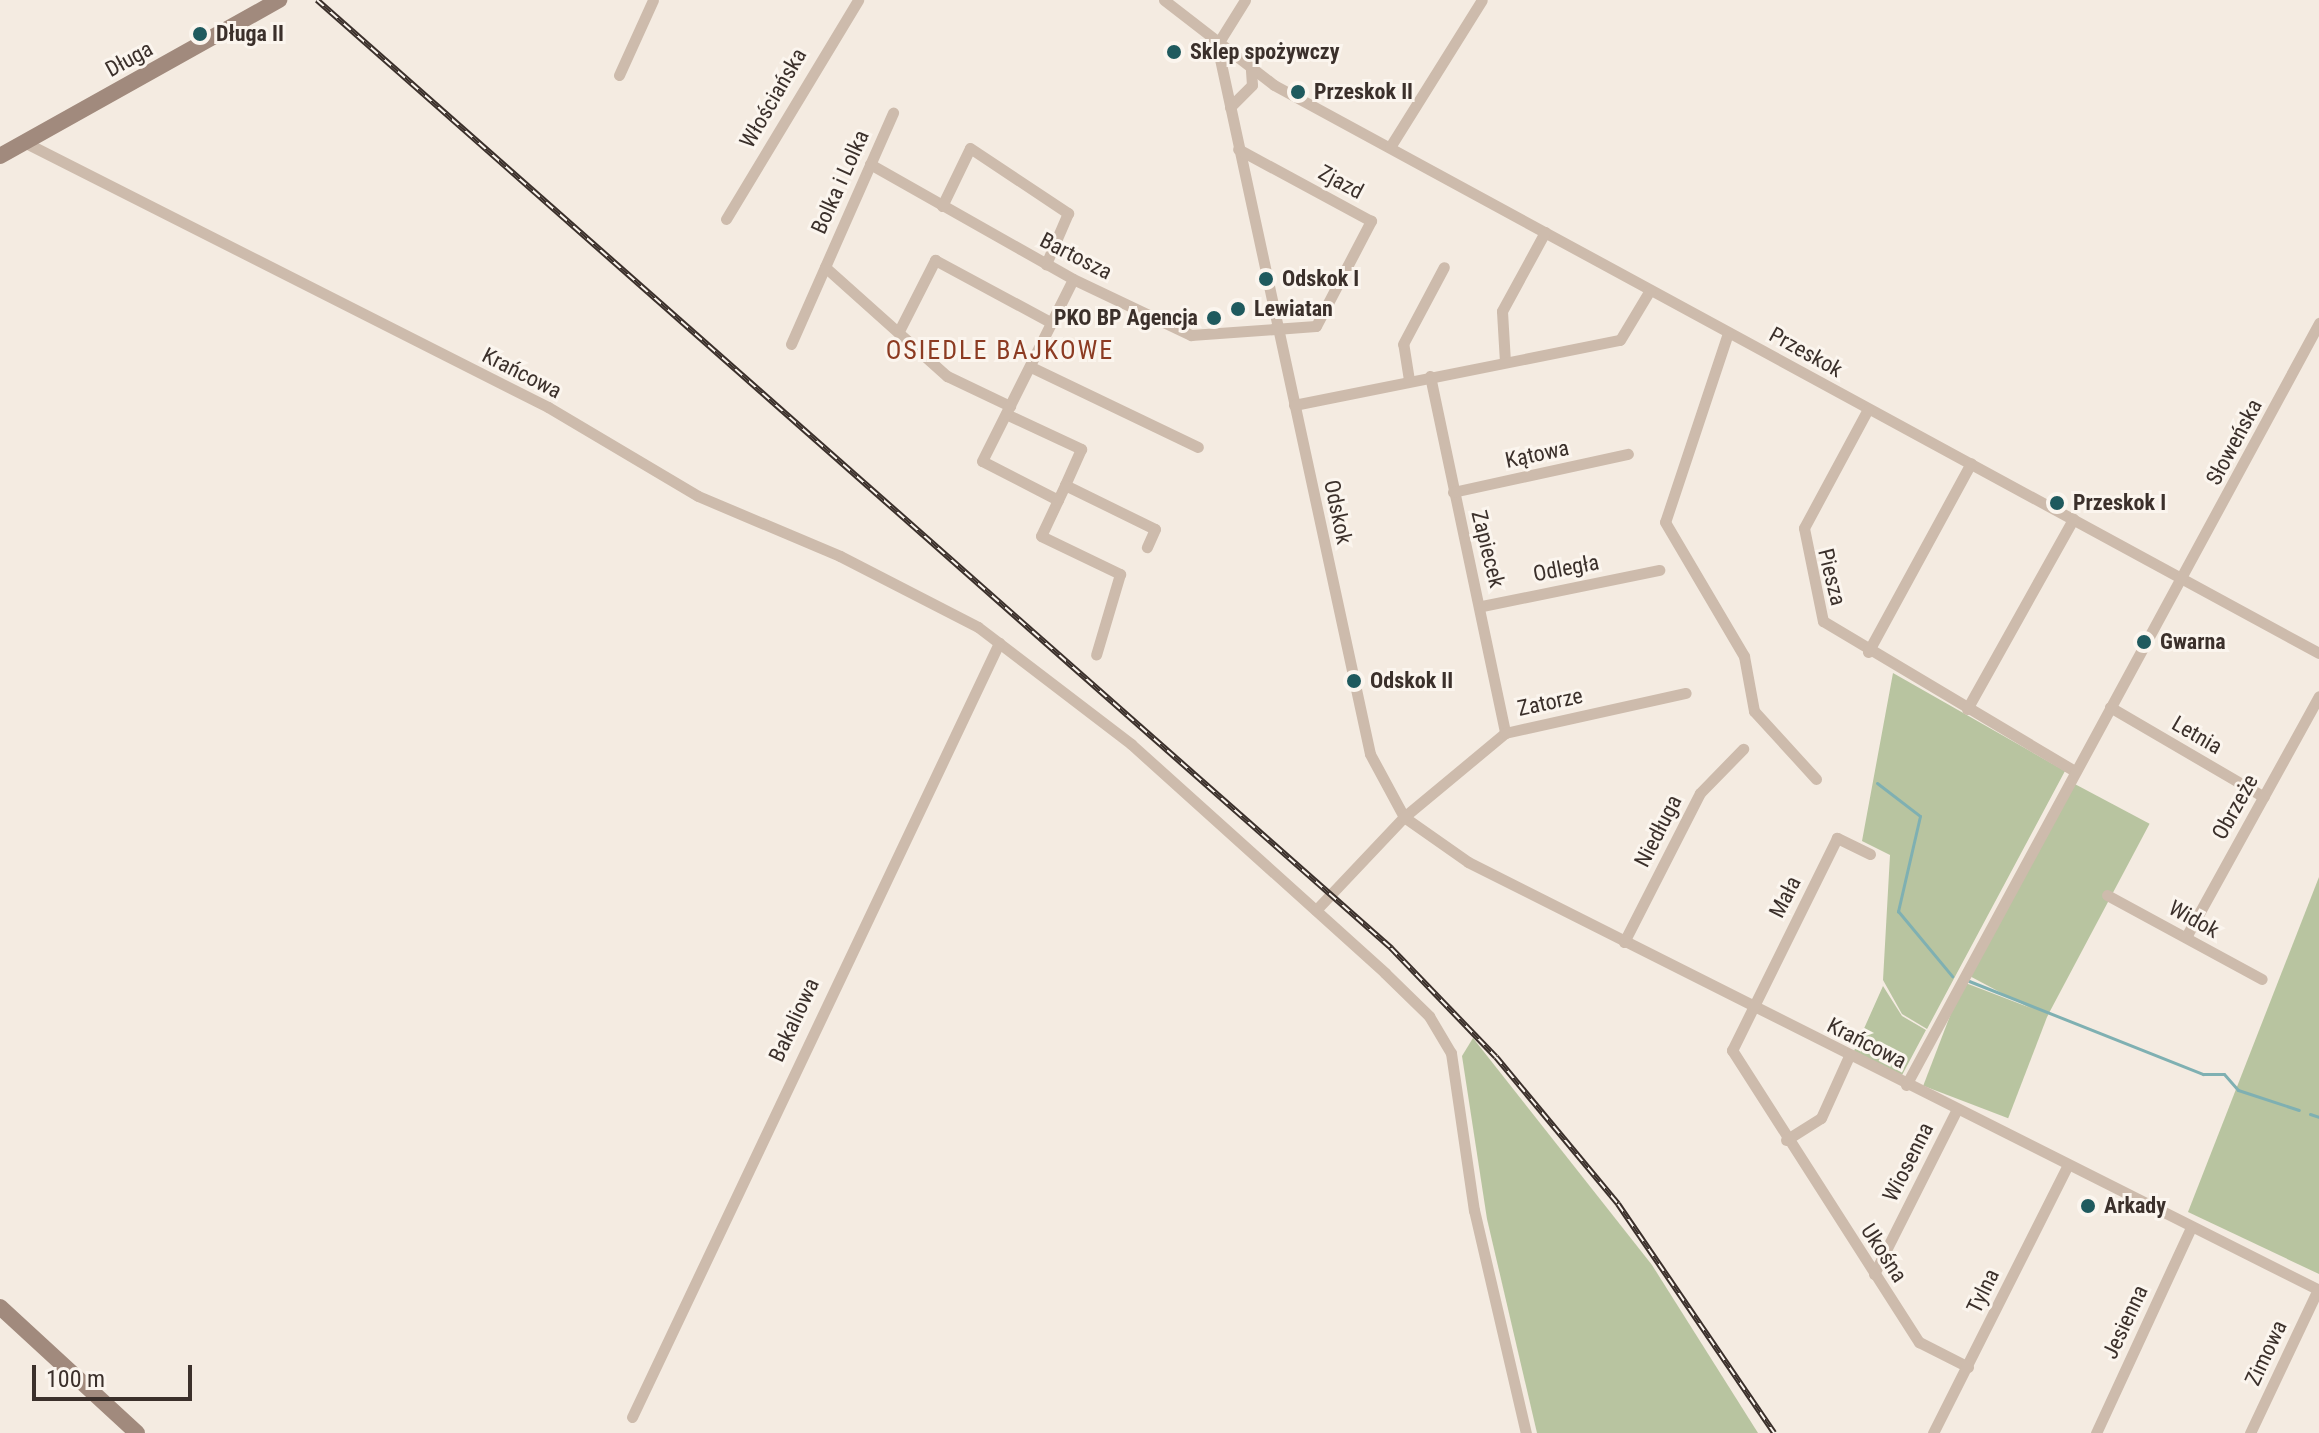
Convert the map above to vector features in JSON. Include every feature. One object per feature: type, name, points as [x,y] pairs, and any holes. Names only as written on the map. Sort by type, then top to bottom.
[{"type":"street","name":"Długa","points":[[0,156],[279,0]]},
{"type":"street","points":[[619,75],[653,0]]},
{"type":"street","name":"Włościańska","points":[[726,219],[858,0]]},
{"type":"street","name":"Przeskok","points":[[1164,0],[1217,45],[1274,85],[2319,653]]},
{"type":"street","points":[[1217,45],[1245,0]]},
{"type":"street","points":[[1390,147],[1482,0]]},
{"type":"street","name":"Odskok","points":[[1217,45],[1370,754],[1404,817]]},
{"type":"street","points":[[1223,80],[1246,66]]},
{"type":"street","points":[[1246,66],[1246,91]]},
{"type":"street","points":[[1223,80],[1246,91]]},
{"type":"street","points":[[1230,107],[1246,91],[1274,85]]},
{"type":"street","name":"Bolka i Lolka","points":[[791,344],[893,113]]},
{"type":"street","name":"Krańcowa","points":[[24,142],[548,407],[698,496],[840,556],[999,643],[1131,744],[1429,1016],[1451,1053],[1474,1210],[1526,1433]]},
{"type":"street","points":[[942,206],[970,148],[1068,213],[1046,264]]},
{"type":"street","name":"Zjazd","points":[[1238,149],[1371,221],[1316,326],[1277,329]]},
{"type":"street","name":"Bartosza","points":[[870,164],[1073,279],[1191,335],[1277,329]]},
{"type":"street","points":[[1505,362],[1502,311],[1545,232]]},
{"type":"street","points":[[899,331],[935,260],[1050,322]]},
{"type":"street","name":"Bolka i Lolka","points":[[825,267],[947,376],[1081,449],[1065,485]]},
{"type":"street","points":[[1409,380],[1403,344],[1444,267]]},
{"type":"street","points":[[1058,500],[982,461],[1073,279]]},
{"type":"street","points":[[1294,405],[1620,340],[1650,290]]},
{"type":"street","name":"Słoweńska","points":[[2182,579],[2319,323]]},
{"type":"street","points":[[1728,333],[1665,522],[1744,656],[1754,711],[1816,779]]},
{"type":"street","points":[[1031,367],[1198,447]]},
{"type":"street","name":"Zapiecek","points":[[1430,376],[1453,492],[1482,606],[1505,733]]},
{"type":"street","name":"Piesza","points":[[1868,409],[1802,538],[1823,621],[1868,652],[2075,771]]},
{"type":"street","name":"Kątowa","points":[[1453,492],[1628,454]]},
{"type":"street","points":[[1868,652],[1971,463]]},
{"type":"street","points":[[1096,655],[1120,574],[1041,536],[1065,485],[1155,529],[1147,547]]},
{"type":"street","points":[[1967,709],[2073,519]]},
{"type":"street","name":"Odległa","points":[[1482,606],[1659,570]]},
{"type":"street","points":[[1906,1085],[2182,579]]},
{"type":"street","name":"Bakaliowa","points":[[632,1417],[999,643]]},
{"type":"street","name":"Zatorze","points":[[1404,817],[1505,733],[1686,693]]},
{"type":"street","name":"Obrzeże","points":[[2186,937],[2319,696]]},
{"type":"street","name":"Letnia","points":[[2110,707],[2264,797]]},
{"type":"street","name":"Niedługa","points":[[1624,942],[1700,793],[1743,749]]},
{"type":"street","name":"Krańcowa","points":[[1404,817],[1451,853],[1956,1111],[2318,1290]]},
{"type":"street","points":[[1316,910],[1404,817]]},
{"type":"street","name":"Mała","points":[[1751,1006],[1837,838],[1870,854]]},
{"type":"street","name":"Widok","points":[[2107,895],[2262,979]]},
{"type":"street","name":"Ukośna","points":[[1751,1006],[1733,1058],[1919,1342],[1968,1367]]},
{"type":"street","points":[[1786,1140],[1821,1118],[1849,1056]]},
{"type":"street","name":"Wiosenna","points":[[1874,1274],[1956,1111]]},
{"type":"street","name":"Tylna","points":[[1933,1433],[2067,1166]]},
{"type":"street","name":"Jesienna","points":[[2096,1433],[2191,1227]]},
{"type":"street","name":"Zimowa","points":[[2250,1433],[2318,1290]]},
{"type":"street","points":[[0,1307],[137,1433]]},
{"type":"green space","points":[[1893,673],[2065,771],[1927,1029],[1902,1014],[1883,980],[1890,855],[1862,841]]},
{"type":"green space","points":[[2071,782],[2150,824],[2047,1017],[1968,975]]},
{"type":"green space","points":[[2319,877],[2319,1274],[2188,1212]]},
{"type":"green space","points":[[1963,982],[2048,1015],[2008,1118],[1923,1086]]},
{"type":"green space","points":[[1883,986],[1902,1016],[1926,1030],[1901,1077],[1854,1051]]},
{"type":"green space","points":[[1473,1038],[1652,1265],[1758,1433],[1537,1433],[1487,1219],[1462,1056]]},
{"type":"waterway","points":[[1877,783],[1920,816],[1898,911],[1952,976]]},
{"type":"waterway","points":[[1969,981],[2203,1074],[2224,1074],[2238,1090],[2299,1110]]},
{"type":"waterway","points":[[2310,1114],[2319,1117]]},
{"type":"railway","points":[[317,0],[1391,948],[1496,1057],[1618,1204],[1774,1433]]},
{"type":"place","name":"Długa II","points":[[200,34]]},
{"type":"place","name":"Sklep spożywczy","points":[[1174,52]]},
{"type":"place","name":"Przeskok II","points":[[1298,92]]},
{"type":"place","name":"Odskok I","points":[[1266,279]]},
{"type":"place","name":"Lewiatan","points":[[1238,309]]},
{"type":"place","name":"PKO BP Agencja","points":[[1214,318]]},
{"type":"place","name":"Przeskok I","points":[[2057,503]]},
{"type":"place","name":"Gwarna","points":[[2144,642]]},
{"type":"place","name":"Odskok II","points":[[1354,681]]},
{"type":"place","name":"Arkady","points":[[2088,1206]]},
{"type":"district","name":"OSIEDLE BAJKOWE","points":[[1000,351]]}]
